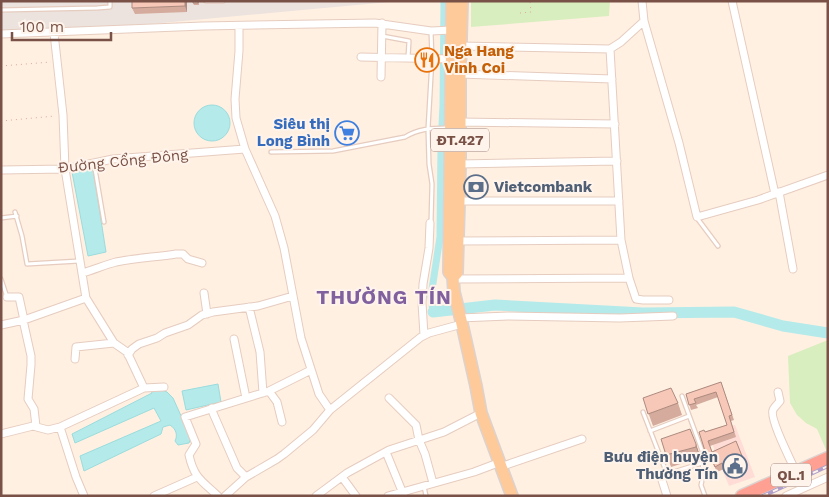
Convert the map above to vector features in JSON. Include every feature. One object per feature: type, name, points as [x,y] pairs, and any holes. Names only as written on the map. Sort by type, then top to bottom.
[{"type":"highway","name":"QL.1","points":[[750,494],[828,458]]},
{"type":"main road","name":"ĐT.427","points":[[452,1],[452,30],[446,59],[452,125],[449,272],[453,278],[454,292],[481,413],[512,496]]},
{"type":"main road","name":"ĐT.427","points":[[453,278],[457,273],[460,164],[452,125],[460,74],[462,1]]},
{"type":"street","points":[[642,1],[644,21],[697,217],[758,200],[828,175]]},
{"type":"street","points":[[732,1],[794,268]]},
{"type":"street","points":[[460,46],[610,49],[621,42],[644,21]]},
{"type":"street","points":[[1,34],[203,26],[382,24],[432,31],[452,30]]},
{"type":"street","points":[[381,77],[382,24]]},
{"type":"street","points":[[239,26],[235,99],[236,118],[245,149],[275,216],[284,248],[301,338],[319,394],[330,410]]},
{"type":"street","points":[[54,33],[63,115],[65,169],[86,298],[114,343],[127,352],[144,388]]},
{"type":"street","points":[[610,49],[621,240],[629,278],[636,299],[669,300]]},
{"type":"street","points":[[362,57],[446,59]]},
{"type":"street","points":[[460,74],[612,79]]},
{"type":"street","points":[[452,125],[615,124]]},
{"type":"street","name":"Đường Cổng Đông","points":[[1,170],[65,169],[113,159],[245,149]]},
{"type":"street","points":[[460,164],[617,161]]},
{"type":"street","points":[[459,201],[619,201]]},
{"type":"street","points":[[424,335],[423,284],[429,248],[430,223]]},
{"type":"street","points":[[458,241],[621,240]]},
{"type":"street","points":[[82,273],[92,271],[106,264],[176,254],[182,254],[188,259],[202,263]]},
{"type":"street","points":[[453,278],[629,278]]},
{"type":"street","points":[[204,293],[207,314]]},
{"type":"street","points":[[128,355],[139,344],[188,325],[207,314],[249,308],[293,296]]},
{"type":"street","points":[[7,297],[20,297],[31,356],[28,399],[34,409],[36,426]]},
{"type":"street","points":[[1,325],[24,320],[86,298]]},
{"type":"street","points":[[249,308],[260,352],[266,392],[277,402],[282,422]]},
{"type":"street","points":[[225,496],[246,477],[284,454],[312,430],[330,410],[424,335],[461,321],[508,316],[620,318],[673,316]]},
{"type":"street","points":[[234,339],[246,398]]},
{"type":"street","points":[[75,359],[76,347],[114,343]]},
{"type":"street","points":[[218,496],[197,476],[191,465],[190,455],[196,444],[185,417],[266,392],[311,370]]},
{"type":"street","points":[[1,434],[27,427],[36,426],[44,430],[60,427],[144,388],[164,387]]},
{"type":"street","points":[[778,392],[780,401],[773,409],[772,416],[796,472]]},
{"type":"street","points":[[389,398],[416,425],[419,440],[434,483]]},
{"type":"street","points":[[212,408],[237,468],[246,477]]},
{"type":"street","points":[[316,496],[342,477],[386,452],[444,432],[481,413]]},
{"type":"street","points":[[60,427],[84,496]]},
{"type":"street","points":[[388,496],[499,465],[582,439]]},
{"type":"street","points":[[386,452],[403,493]]},
{"type":"street","points":[[154,496],[197,476]]},
{"type":"street","points":[[342,477],[356,496]]},
{"type":"street","points":[[660,477],[667,496]]},
{"type":"street","points":[[786,496],[828,477]]},
{"type":"lane","points":[[1,10],[110,7],[110,1]]},
{"type":"lane","points":[[206,1],[223,1]]},
{"type":"lane","points":[[430,223],[432,184],[429,164],[429,128],[432,31]]},
{"type":"lane","points":[[382,36],[409,41],[408,58]]},
{"type":"lane","points":[[271,152],[333,151],[404,137],[414,131],[452,125]]},
{"type":"lane","points":[[94,163],[104,222]]},
{"type":"lane","points":[[1,218],[16,214],[27,264],[80,260]]},
{"type":"lane","points":[[697,217],[718,246]]},
{"type":"lane","points":[[1,278],[7,297]]},
{"type":"lane","points":[[682,396],[704,456],[701,485],[705,496]]},
{"type":"lane","points":[[643,412],[667,474],[702,463]]},
{"type":"lane","points":[[650,431],[689,416]]},
{"type":"lane","points":[[424,486],[426,496]]},
{"type":"path","points":[[520,13],[532,12],[530,1]]},
{"type":"path","points":[[1,66],[56,61]]},
{"type":"path","points":[[1,121],[63,115]]},
{"type":"shaded area","points":[[1,1],[400,1],[54,33],[1,34]]},
{"type":"shaded area","points":[[735,425],[755,477],[729,486],[709,433]]},
{"type":"green space","points":[[471,1],[610,1],[609,16],[471,27]]},
{"type":"green space","points":[[828,340],[827,452],[817,429],[797,415],[790,403],[788,356]]},
{"type":"water","points":[[212,105],[219,106],[225,110],[229,116],[229,130],[225,136],[219,140],[212,141],[205,140],[199,136],[195,130],[194,123],[195,116],[199,110],[205,106]]},
{"type":"water","points":[[93,169],[106,252],[88,256],[72,172]]},
{"type":"water","points":[[218,384],[221,402],[186,410],[182,391]]},
{"type":"water","points":[[160,389],[167,392],[173,398],[191,438],[189,443],[178,445],[175,441],[176,432],[170,425],[163,427],[161,434],[84,471],[80,456],[161,421],[154,408],[75,443],[72,434],[152,393],[151,390]]},
{"type":"building","points":[[132,1],[185,1],[185,6],[132,8]]},
{"type":"building","points":[[721,382],[732,415],[729,416],[734,432],[708,441],[712,452],[736,441],[744,461],[725,469],[722,463],[715,467],[709,453],[706,454],[699,432],[727,425],[716,392],[694,399],[696,403],[689,405],[686,394]]},
{"type":"building","points":[[671,388],[678,403],[648,414],[643,398]]},
{"type":"building","points":[[690,429],[696,447],[666,455],[661,439]]},
{"type":"waterway","points":[[433,312],[431,296],[440,237],[444,1]]},
{"type":"waterway","points":[[433,312],[495,305],[643,313],[734,312],[783,326],[828,333]]},
{"type":"railway","points":[[763,496],[828,466]]},
{"type":"place","name":"Nga Hang Vinh Coi","points":[[427,60]]},
{"type":"place","name":"Siêu thị Long Bình","points":[[347,133]]},
{"type":"place","name":"Vietcombank","points":[[476,187]]},
{"type":"place","name":"Bưu điện huyện Thường Tín","points":[[735,466]]},
{"type":"district","name":"THƯỜNG TÍN","points":[[384,297]]}]
